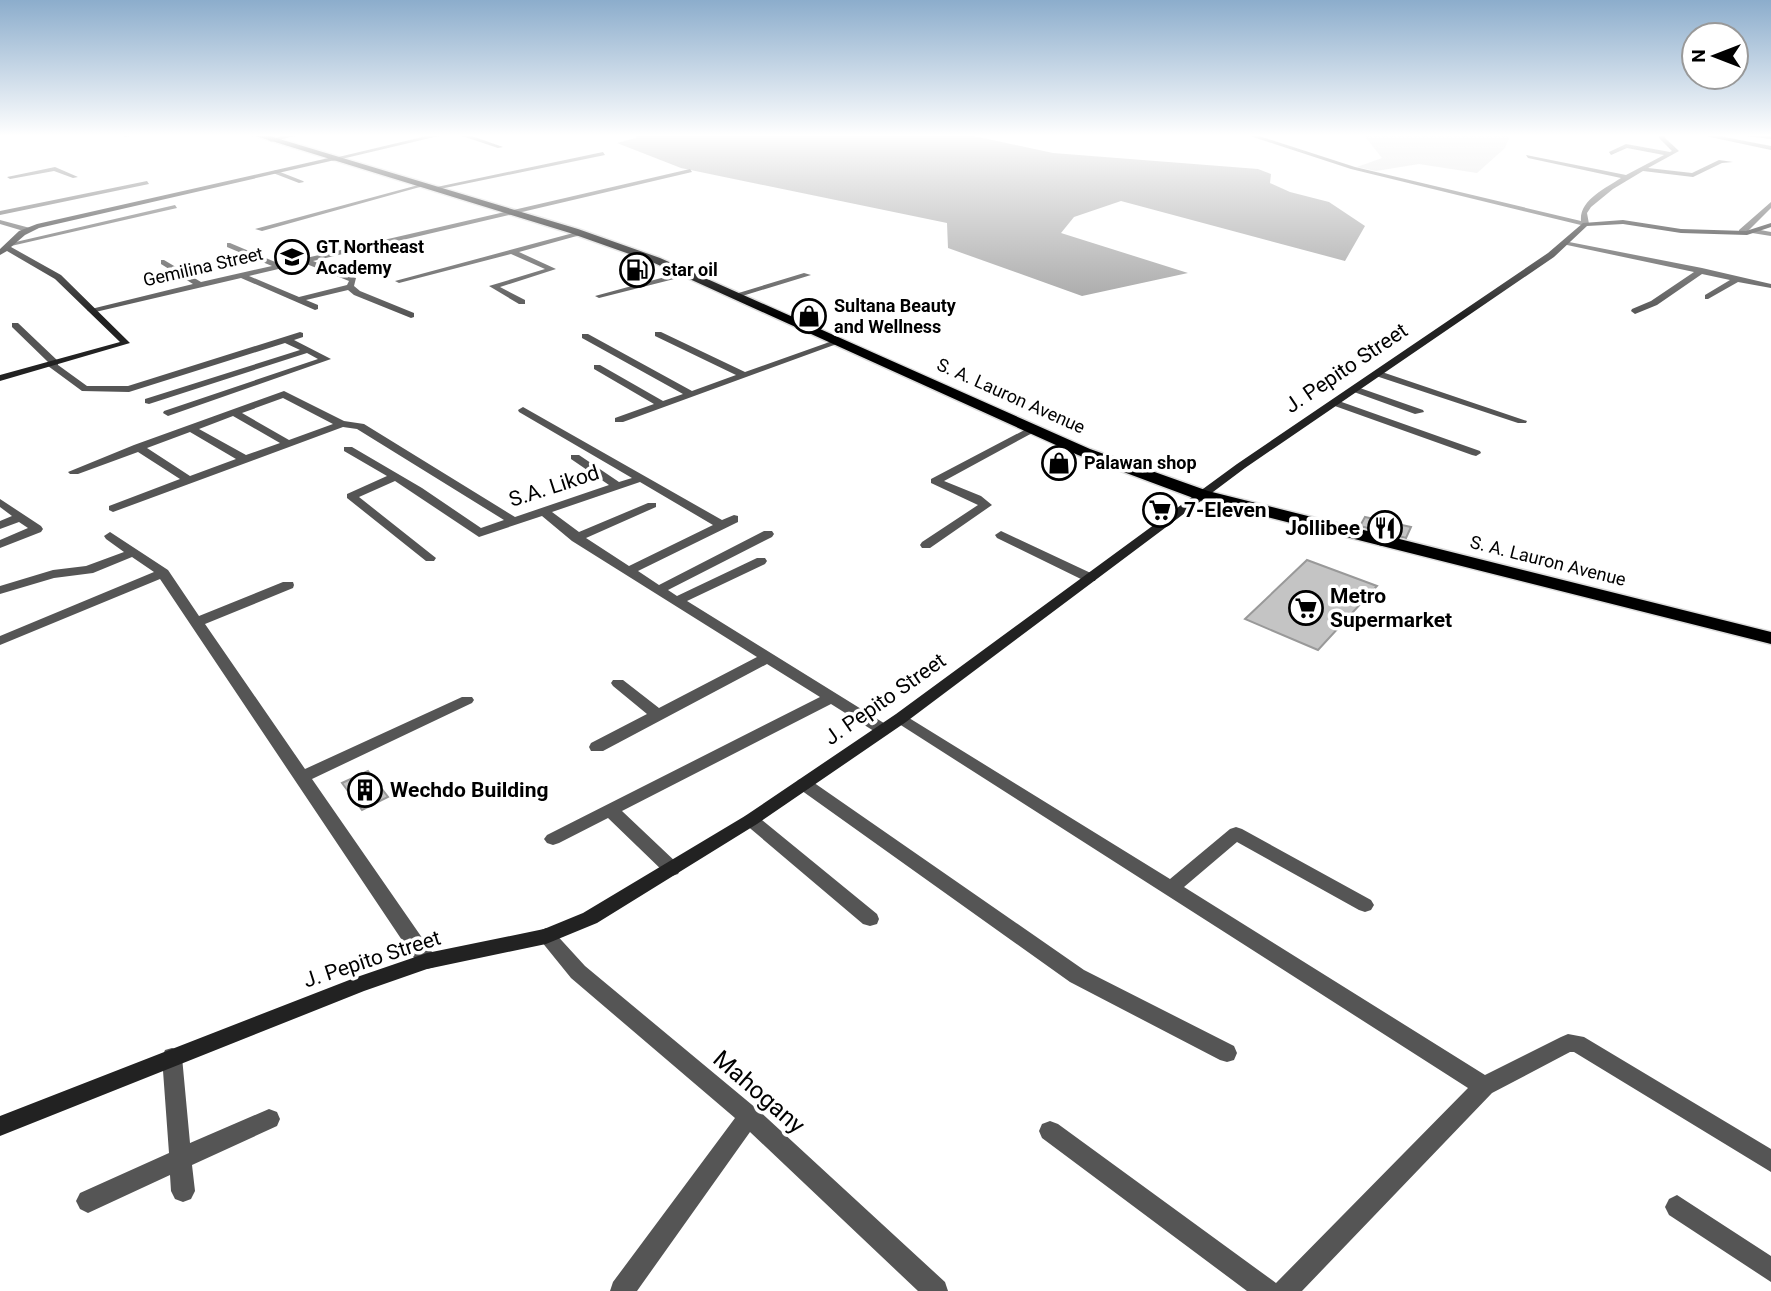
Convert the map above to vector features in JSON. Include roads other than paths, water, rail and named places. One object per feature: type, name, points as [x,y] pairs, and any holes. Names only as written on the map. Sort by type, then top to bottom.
[{"type":"highway","name":"S. A. Lauron Avenue","points":[[452,194],[580,234],[687,273],[1084,452],[1202,495],[1771,638]]},
{"type":"street","points":[[0,213],[90,194]]},
{"type":"street","points":[[0,222],[27,230],[180,194]]},
{"type":"street","points":[[259,229],[400,194]]},
{"type":"street","name":"Gemilina Street","points":[[91,310],[590,194]]},
{"type":"street","points":[[1463,194],[1585,224],[1623,222],[1681,231],[1755,231],[1771,234]]},
{"type":"street","name":"J. Pepito Street","points":[[0,1126],[172,1057],[427,961],[546,936],[590,918],[751,820],[901,718],[1202,495],[1567,243],[1585,224],[1584,213],[1589,206],[1606,194]]},
{"type":"street","points":[[1742,232],[1771,204]]},
{"type":"street","points":[[6,248],[175,207]]},
{"type":"street","points":[[1755,231],[1771,225]]},
{"type":"street","points":[[0,231],[15,227]]},
{"type":"street","points":[[6,248],[27,230]]},
{"type":"street","points":[[399,281],[580,234]]},
{"type":"street","points":[[1567,243],[1771,286]]},
{"type":"street","points":[[230,245],[277,265]]},
{"type":"street","points":[[1,376],[126,343],[58,277],[6,248]]},
{"type":"street","points":[[511,251],[552,269],[493,286],[522,302]]},
{"type":"street","points":[[302,259],[354,280],[351,287]]},
{"type":"street","points":[[164,262],[198,284]]},
{"type":"street","points":[[1635,311],[1654,303],[1702,270]]},
{"type":"street","points":[[599,296],[687,273]]},
{"type":"street","points":[[239,274],[315,307]]},
{"type":"street","points":[[736,295],[807,275]]},
{"type":"street","points":[[1707,297],[1737,279]]},
{"type":"street","points":[[296,300],[351,287]]},
{"type":"street","points":[[351,287],[358,293],[411,316]]},
{"type":"street","points":[[15,325],[53,364],[85,389],[129,390],[300,335]]},
{"type":"street","points":[[658,334],[745,376]]},
{"type":"street","points":[[585,336],[693,395]]},
{"type":"street","points":[[129,390],[172,416],[326,359],[285,340]]},
{"type":"street","points":[[619,420],[841,341]]},
{"type":"street","points":[[149,401],[308,350]]},
{"type":"street","points":[[597,368],[662,405]]},
{"type":"street","points":[[1379,374],[1522,421]]},
{"type":"street","points":[[1357,390],[1419,412]]},
{"type":"street","points":[[74,472],[284,394],[342,424],[360,426],[512,520]]},
{"type":"street","points":[[1336,403],[1476,453]]},
{"type":"street","points":[[523,410],[722,525]]},
{"type":"street","points":[[233,412],[289,444]]},
{"type":"street","points":[[113,508],[342,424]]},
{"type":"street","points":[[190,428],[246,460]]},
{"type":"street","points":[[926,545],[986,505],[977,498],[935,481],[1032,429]]},
{"type":"street","points":[[138,447],[189,480]]},
{"type":"street","points":[[348,449],[395,477]]},
{"type":"street","points":[[575,457],[618,486]]},
{"type":"street","points":[[395,477],[351,496],[430,558]]},
{"type":"street","name":"S.A. Likod","points":[[395,477],[480,533],[642,478]]},
{"type":"street","points":[[0,502],[37,530],[0,544]]},
{"type":"street","points":[[576,538],[652,505]]},
{"type":"street","points":[[544,512],[576,538],[882,729]]},
{"type":"street","points":[[0,525],[21,517]]},
{"type":"street","points":[[628,571],[734,519]]},
{"type":"street","points":[[659,590],[768,534]]},
{"type":"street","points":[[1001,535],[1090,578]]},
{"type":"street","points":[[110,536],[163,573],[427,961]]},
{"type":"street","points":[[1,590],[53,574],[88,570],[134,552]]},
{"type":"street","points":[[677,601],[761,561]]},
{"type":"street","points":[[0,641],[163,573]]},
{"type":"street","points":[[197,622],[288,585]]},
{"type":"street","points":[[597,747],[767,658]]},
{"type":"street","points":[[618,683],[658,715]]},
{"type":"street","points":[[552,839],[831,698]]},
{"type":"street","points":[[302,777],[467,700]]},
{"type":"street","points":[[901,718],[1484,1086]]},
{"type":"street","points":[[804,784],[1077,976],[1227,1053]]},
{"type":"street","points":[[610,810],[672,869]]},
{"type":"street","points":[[751,820],[870,919]]},
{"type":"street","points":[[1171,888],[1236,833],[1365,905]]},
{"type":"street","name":"Mahogany","points":[[546,936],[578,972],[749,1116],[936,1291]]},
{"type":"street","points":[[1284,1291],[1484,1086],[1574,1042],[1771,1161]]},
{"type":"street","points":[[172,1057],[183,1191]]},
{"type":"street","points":[[622,1291],[749,1116]]},
{"type":"street","points":[[88,1201],[270,1119]]},
{"type":"street","points":[[1050,1131],[1266,1291]]},
{"type":"street","points":[[1677,1207],[1771,1270]]},
{"type":"place","name":"GT Northeast Academy","points":[[292,257]]},
{"type":"place","name":"star oil","points":[[637,270]]},
{"type":"place","name":"Sultana Beauty and Wellness","points":[[809,316]]},
{"type":"place","name":"Palawan shop","points":[[1059,463]]},
{"type":"place","name":"7-Eleven","points":[[1160,510]]},
{"type":"place","name":"Jollibee","points":[[1385,528]]},
{"type":"place","name":"Metro Supermarket","points":[[1306,608]]},
{"type":"place","name":"Wechdo Building","points":[[365,790]]}]
